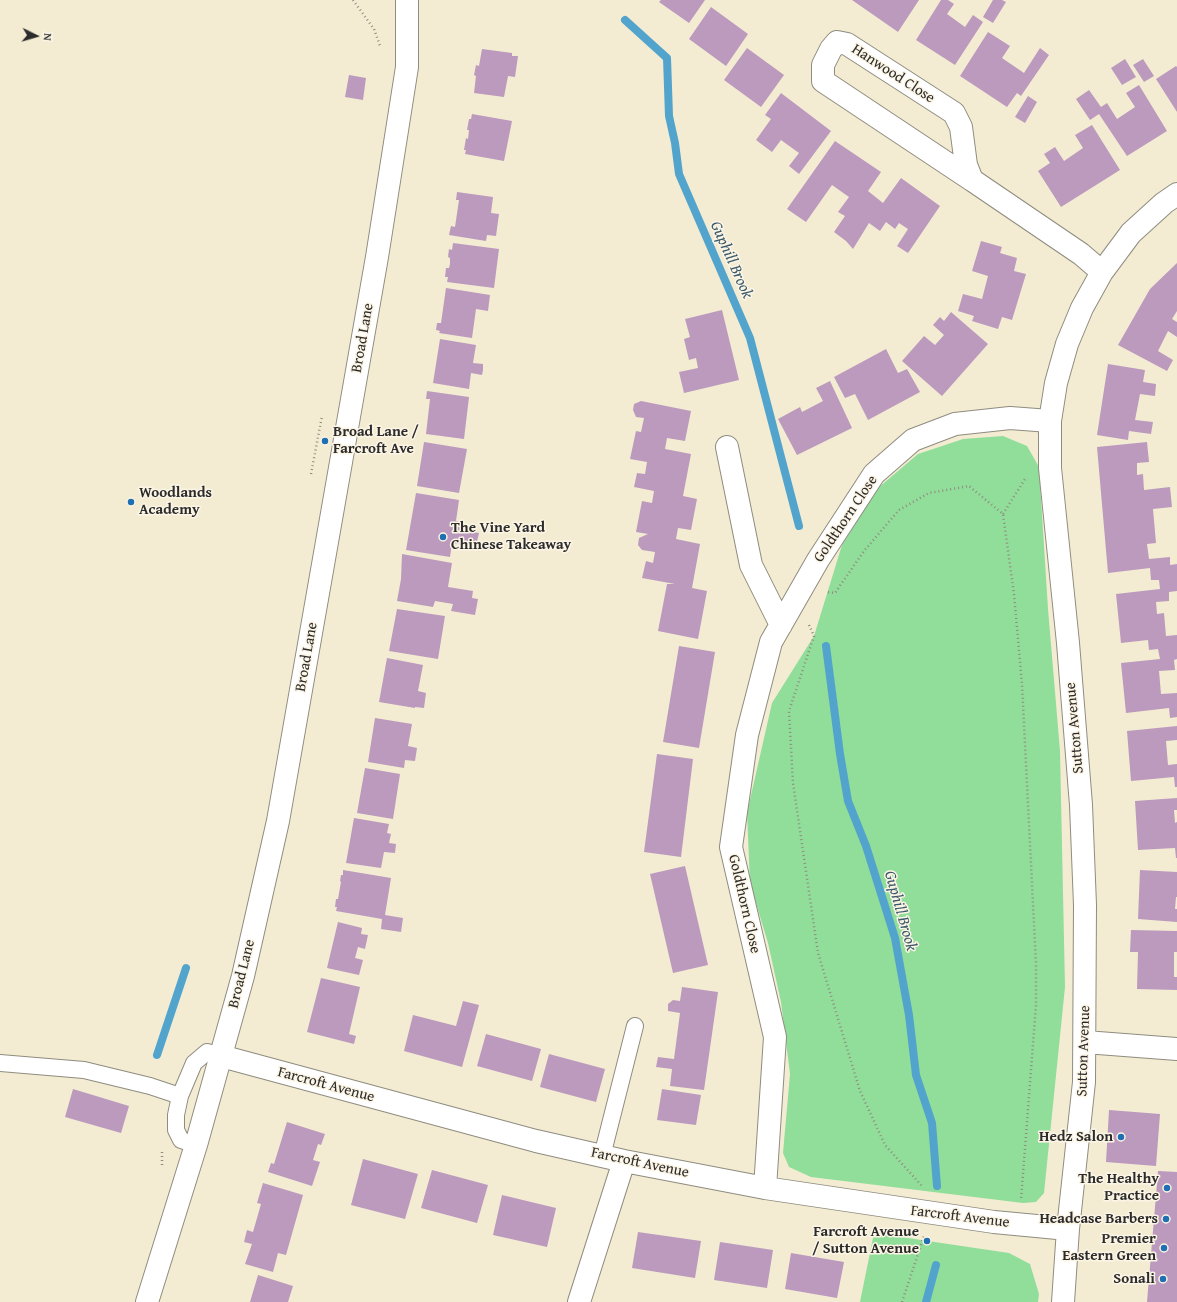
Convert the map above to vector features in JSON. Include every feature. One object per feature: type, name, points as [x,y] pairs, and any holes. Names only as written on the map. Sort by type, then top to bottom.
[{"type":"street","name":"Broad Lane","points":[[147,1302],[196,1145],[243,976],[278,821],[377,257],[407,67],[407,0]]},
{"type":"street","name":"Hanwood Close","points":[[972,180],[966,165],[961,127],[954,113],[847,44],[837,42],[831,49],[824,65],[823,81],[1081,254],[1102,272]]},
{"type":"street","name":"Sutton Avenue","points":[[1063,1302],[1068,1229],[1084,1082],[1085,905],[1081,805],[1068,643],[1050,468],[1050,421],[1056,383],[1067,344],[1082,308],[1102,272],[1131,233],[1164,203],[1177,194]]},
{"type":"street","name":"Goldthorn Close","points":[[765,1188],[775,1037],[731,846],[747,735],[771,642],[818,560],[874,474],[913,440],[955,424],[1010,418],[1050,421]]},
{"type":"street","points":[[727,447],[751,565],[781,625]]},
{"type":"street","points":[[1085,1042],[1177,1049]]},
{"type":"street","name":"Farcroft Avenue","points":[[221,1056],[520,1137],[624,1161],[765,1188],[924,1213],[1068,1229]]},
{"type":"street","points":[[579,1302],[624,1161]]},
{"type":"lane","points":[[602,1156],[635,1026]]},
{"type":"lane","points":[[196,1145],[181,1140],[176,1130],[176,1115],[180,1096],[194,1063],[207,1052],[221,1056]]},
{"type":"lane","points":[[0,1063],[84,1070],[150,1086],[180,1096]]},
{"type":"path","points":[[902,1302],[924,1238],[922,1186],[885,1145],[860,1091],[818,953],[793,782],[789,711],[814,636],[799,593],[834,593],[864,551],[899,510],[929,494],[969,486],[1003,514],[1014,594],[1022,684],[1036,964],[1036,1005],[1019,1224]]},
{"type":"green space","points":[[1003,436],[1027,446],[1039,467],[1048,609],[1060,751],[1065,987],[1044,1193],[1036,1202],[1023,1203],[811,1177],[789,1167],[783,1153],[790,1074],[781,1002],[768,943],[750,883],[747,813],[772,703],[814,636],[842,545],[878,488],[918,454],[963,439]]},
{"type":"green space","points":[[874,1233],[1009,1253],[1030,1264],[1039,1294],[1038,1302],[860,1302]]},
{"type":"building","points":[[661,0],[705,0],[689,23],[659,2]]},
{"type":"building","points":[[852,0],[919,0],[898,32]]},
{"type":"building","points":[[941,0],[948,0],[954,4],[947,14],[965,27],[973,15],[983,22],[955,65],[916,40]]},
{"type":"building","points":[[993,0],[1002,0],[1006,2],[993,23],[983,17]]},
{"type":"building","points":[[711,7],[748,34],[726,66],[689,39]]},
{"type":"building","points":[[988,32],[1010,46],[1002,58],[1024,73],[1040,48],[1049,55],[1021,96],[1017,93],[1007,107],[960,76]]},
{"type":"building","points":[[747,48],[784,75],[761,107],[724,80]]},
{"type":"building","points":[[482,49],[512,53],[512,56],[518,56],[515,77],[508,76],[504,97],[474,93],[476,76],[474,75],[476,65],[479,66]]},
{"type":"building","points":[[1125,59],[1136,77],[1122,85],[1111,68]]},
{"type":"building","points":[[1143,59],[1154,76],[1144,82],[1133,65]]},
{"type":"building","points":[[1176,66],[1177,67],[1177,112],[1156,79]]},
{"type":"building","points":[[349,75],[366,78],[363,100],[345,97]]},
{"type":"building","points":[[1139,85],[1167,131],[1127,156],[1099,114],[1090,120],[1076,99],[1089,90],[1101,107],[1107,103],[1117,119],[1135,107],[1126,93]]},
{"type":"building","points":[[781,93],[831,131],[799,174],[789,166],[799,153],[781,140],[772,152],[756,140],[771,119],[765,115]]},
{"type":"building","points":[[1028,96],[1037,102],[1025,123],[1015,117]]},
{"type":"building","points":[[472,114],[512,121],[504,161],[465,154],[466,150],[464,150],[466,138],[468,139],[469,130],[467,130],[469,119],[471,119]]},
{"type":"building","points":[[1092,125],[1120,170],[1061,207],[1038,171],[1050,163],[1044,154],[1055,147],[1064,161],[1083,148],[1075,135]]},
{"type":"building","points":[[835,141],[881,172],[868,191],[883,203],[901,178],[940,206],[908,253],[897,246],[908,229],[899,223],[895,229],[886,222],[880,231],[869,223],[853,249],[846,241],[834,232],[845,216],[838,212],[849,197],[832,185],[806,222],[787,209]]},
{"type":"building","points":[[457,192],[493,197],[491,213],[499,214],[496,236],[487,235],[486,241],[449,235],[451,226],[455,227],[459,200],[456,200]]},
{"type":"building","points":[[981,241],[1002,247],[1000,253],[1017,258],[1014,271],[1026,274],[1012,320],[1002,317],[998,329],[972,321],[974,316],[958,311],[963,294],[982,299],[988,276],[972,271]]},
{"type":"building","points":[[453,243],[499,249],[494,288],[447,282],[448,277],[445,277],[446,268],[449,268],[449,249],[452,250]]},
{"type":"building","points":[[1177,263],[1177,311],[1172,319],[1177,322],[1177,337],[1168,331],[1158,351],[1173,360],[1167,371],[1118,345],[1150,289]]},
{"type":"building","points":[[446,288],[490,295],[488,311],[476,309],[472,338],[439,333],[440,331],[436,330],[437,323],[441,323]]},
{"type":"building","points":[[722,310],[739,380],[684,393],[679,372],[698,368],[696,358],[689,360],[684,339],[690,337],[685,319]]},
{"type":"building","points":[[951,312],[988,344],[942,396],[902,361],[924,336],[935,345],[944,335],[933,325],[940,317],[944,321]]},
{"type":"building","points":[[440,339],[476,345],[473,363],[483,364],[483,370],[482,375],[471,373],[469,389],[433,383]]},
{"type":"building","points":[[886,349],[898,373],[907,369],[920,392],[868,420],[855,394],[845,398],[834,377]]},
{"type":"building","points":[[1108,364],[1145,370],[1143,382],[1156,384],[1155,396],[1140,394],[1135,420],[1153,422],[1151,434],[1129,431],[1128,440],[1097,435]]},
{"type":"building","points":[[830,381],[852,428],[797,455],[778,419],[800,407],[802,412],[823,401],[816,388]]},
{"type":"building","points":[[427,391],[469,397],[464,439],[426,434],[430,399],[426,399]]},
{"type":"building","points":[[641,401],[691,411],[685,441],[667,438],[665,449],[691,454],[683,496],[697,499],[691,530],[678,528],[676,539],[700,544],[692,588],[707,591],[698,639],[658,631],[667,584],[675,584],[642,578],[646,561],[653,563],[655,552],[642,550],[638,545],[639,538],[648,534],[636,532],[642,501],[652,503],[654,491],[634,487],[637,473],[645,474],[647,462],[630,459],[636,431],[641,432],[644,418],[636,417],[633,410],[634,404]]},
{"type":"building","points":[[424,442],[467,449],[459,493],[417,486]]},
{"type":"building","points":[[1147,442],[1149,462],[1137,463],[1137,475],[1143,474],[1144,490],[1170,487],[1172,507],[1153,509],[1156,543],[1147,544],[1149,559],[1170,557],[1170,565],[1177,564],[1177,591],[1169,592],[1169,601],[1156,602],[1157,614],[1164,613],[1166,636],[1177,635],[1177,659],[1174,660],[1175,670],[1159,671],[1161,694],[1177,693],[1177,717],[1170,718],[1169,708],[1126,713],[1121,663],[1160,659],[1158,649],[1149,650],[1148,640],[1121,643],[1116,594],[1160,589],[1159,580],[1151,580],[1150,568],[1108,573],[1097,447]]},
{"type":"building","points":[[416,493],[459,500],[456,521],[461,522],[460,530],[479,533],[476,546],[452,543],[450,557],[406,550]]},
{"type":"building","points":[[402,554],[452,563],[448,587],[473,591],[472,598],[478,599],[475,615],[451,611],[453,604],[435,601],[433,607],[397,601],[401,579]]},
{"type":"building","points":[[397,609],[445,616],[438,659],[389,651]]},
{"type":"building","points":[[679,646],[715,652],[699,748],[663,742]]},
{"type":"building","points":[[387,658],[423,665],[418,691],[426,693],[424,708],[379,702]]},
{"type":"building","points":[[375,718],[412,724],[408,746],[417,748],[415,761],[405,760],[404,768],[368,762]]},
{"type":"building","points":[[1177,726],[1177,740],[1166,741],[1168,765],[1177,764],[1177,787],[1175,787],[1174,777],[1131,781],[1127,731]]},
{"type":"building","points":[[657,754],[693,759],[681,857],[644,852]]},
{"type":"building","points":[[365,768],[400,774],[393,819],[357,813]]},
{"type":"building","points":[[1177,798],[1177,810],[1174,810],[1175,823],[1177,822],[1177,858],[1175,848],[1138,850],[1135,801]]},
{"type":"building","points":[[354,818],[389,824],[387,833],[391,834],[389,843],[396,844],[395,853],[384,852],[381,868],[346,863]]},
{"type":"building","points":[[685,866],[708,965],[673,973],[650,874]]},
{"type":"building","points":[[343,870],[391,878],[385,915],[403,918],[401,932],[381,929],[382,919],[336,911],[336,899],[338,899]]},
{"type":"building","points":[[1140,870],[1177,872],[1177,897],[1175,909],[1177,909],[1177,922],[1138,919]]},
{"type":"building","points":[[338,922],[362,928],[361,934],[368,935],[365,949],[358,947],[355,958],[363,960],[359,975],[327,968]]},
{"type":"building","points":[[1131,930],[1177,931],[1177,952],[1174,952],[1174,977],[1177,977],[1177,990],[1137,989],[1138,952],[1130,952]]},
{"type":"building","points":[[321,978],[360,987],[349,1034],[356,1036],[354,1044],[307,1032]]},
{"type":"building","points":[[682,987],[718,992],[704,1090],[670,1086],[672,1069],[656,1067],[658,1057],[674,1059],[680,1013],[668,1011],[668,1004],[673,1000],[680,1001]]},
{"type":"building","points":[[463,1001],[479,1005],[462,1067],[404,1051],[413,1015],[456,1026]]},
{"type":"building","points":[[486,1034],[541,1049],[532,1081],[477,1066]]},
{"type":"building","points":[[549,1054],[605,1069],[596,1102],[540,1087]]},
{"type":"building","points":[[73,1089],[129,1106],[121,1133],[65,1117]]},
{"type":"building","points":[[662,1089],[701,1095],[696,1125],[657,1120]]},
{"type":"building","points":[[1109,1110],[1160,1114],[1156,1166],[1106,1162]]},
{"type":"building","points":[[287,1122],[325,1134],[321,1145],[318,1144],[313,1160],[320,1162],[312,1186],[268,1172],[271,1163],[274,1164]]},
{"type":"building","points":[[363,1159],[418,1174],[405,1219],[351,1205]]},
{"type":"building","points":[[432,1170],[488,1185],[477,1223],[421,1208]]},
{"type":"building","points":[[1158,1171],[1177,1172],[1177,1302],[1147,1302]]},
{"type":"building","points":[[263,1183],[303,1195],[286,1255],[278,1253],[273,1272],[245,1264],[252,1244],[244,1242],[247,1230],[253,1232],[261,1204],[257,1203]]},
{"type":"building","points":[[502,1195],[556,1208],[547,1247],[493,1235]]},
{"type":"building","points":[[638,1232],[701,1241],[695,1278],[632,1268]]},
{"type":"building","points":[[720,1242],[773,1250],[767,1288],[714,1280]]},
{"type":"building","points":[[791,1253],[844,1262],[837,1298],[785,1289]]},
{"type":"building","points":[[258,1275],[293,1286],[288,1302],[250,1302]]},
{"type":"waterway","name":"Guphill Brook","points":[[625,20],[667,58],[669,116],[675,143],[679,174],[750,338],[799,526]]},
{"type":"waterway","name":"Guphill Brook","points":[[826,646],[840,754],[848,801],[866,846],[895,938],[909,1015],[916,1075],[932,1123],[937,1186]]},
{"type":"waterway","points":[[157,1055],[186,968]]},
{"type":"waterway","name":"Guphill Brook","points":[[926,1302],[936,1265]]},
{"type":"place","name":"Broad Lane / Farcroft Ave","points":[[325,441]]},
{"type":"place","name":"Woodlands Academy","points":[[131,502]]},
{"type":"place","name":"The Vine Yard Chinese Takeaway","points":[[443,537]]},
{"type":"place","name":"Hedz Salon","points":[[1121,1137]]},
{"type":"place","name":"The Healthy Practice","points":[[1167,1188]]},
{"type":"place","name":"Headcase Barbers","points":[[1166,1219]]},
{"type":"place","name":"Farcroft Avenue / Sutton Avenue","points":[[927,1241]]},
{"type":"place","name":"Premier Eastern Green","points":[[1164,1248]]},
{"type":"place","name":"Sonali","points":[[1163,1279]]}]
